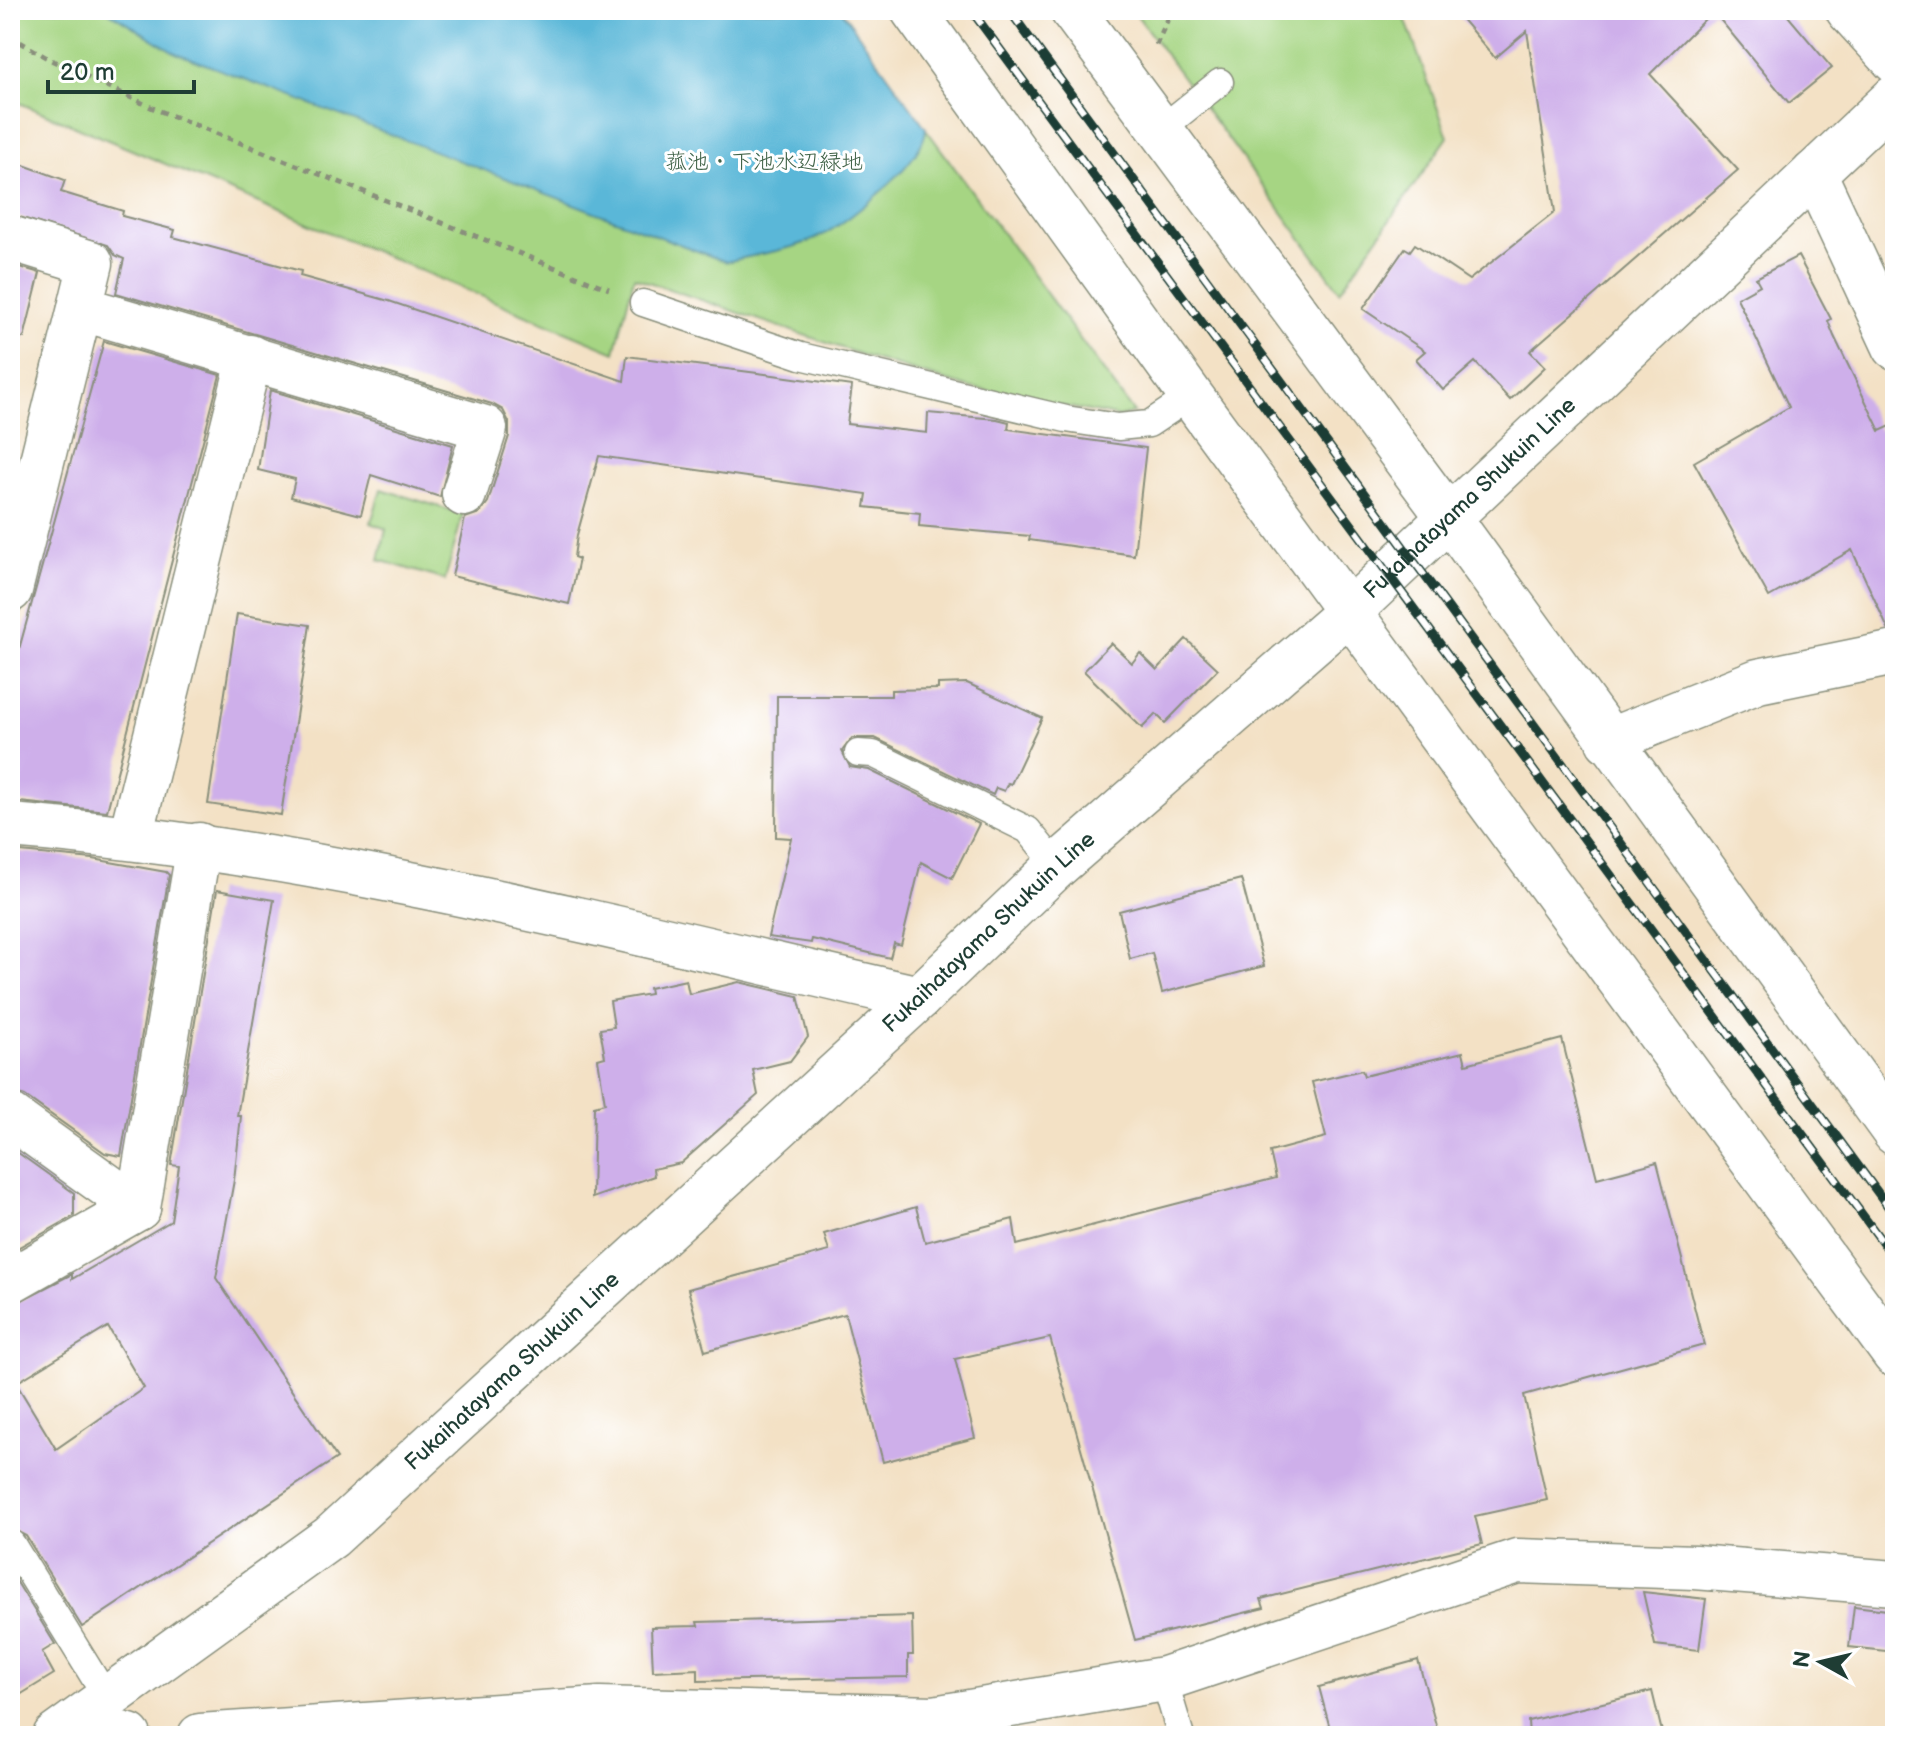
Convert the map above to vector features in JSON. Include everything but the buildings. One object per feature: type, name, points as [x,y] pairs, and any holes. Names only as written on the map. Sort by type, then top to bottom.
[{"type":"street","points":[[913,10],[1191,396],[1895,1355]]},
{"type":"street","points":[[1072,10],[1449,518],[1895,1133]]},
{"type":"street","points":[[1848,10],[1895,61]]},
{"type":"street","name":"Fukaihatayama Shukuin Line","points":[[92,1723],[331,1537],[919,998],[1057,866],[1350,611],[1895,97]]},
{"type":"street","points":[[1814,173],[1895,347]]},
{"type":"street","points":[[10,238],[91,263],[10,590]]},
{"type":"street","points":[[80,308],[485,428],[464,494]]},
{"type":"street","points":[[131,836],[250,357]]},
{"type":"street","points":[[1608,741],[1758,681],[1895,653]]},
{"type":"street","points":[[10,826],[199,845],[594,924],[919,998]]},
{"type":"street","points":[[138,1208],[199,845]]},
{"type":"street","points":[[10,1116],[138,1208]]},
{"type":"street","points":[[10,1281],[138,1208]]},
{"type":"street","points":[[200,1736],[600,1709],[934,1718],[1164,1679],[1517,1561],[1695,1567],[1895,1583]]},
{"type":"lane","points":[[1160,130],[1220,82]]},
{"type":"lane","points":[[643,303],[801,356],[1066,419],[1118,427],[1149,424],[1191,396]]},
{"type":"lane","points":[[858,753],[873,754],[1028,830],[1057,866]]},
{"type":"lane","points":[[12,1544],[92,1723]]},
{"type":"lane","points":[[1164,1679],[1181,1736]]},
{"type":"path","points":[[1146,53],[1158,43],[1172,10]]},
{"type":"path","points":[[10,36],[49,59],[155,109],[643,303]]},
{"type":"green space","name":"菰池・下池水辺緑地","points":[[10,10],[839,10],[1134,413],[1119,417],[968,387],[874,359],[634,277],[615,352],[10,99]]},
{"type":"green space","points":[[1133,10],[1402,10],[1448,137],[1340,291]]},
{"type":"green space","points":[[381,489],[463,514],[445,580],[379,560],[386,529],[371,523]]},
{"type":"water","points":[[106,10],[841,10],[926,128],[913,157],[900,172],[834,228],[799,245],[726,262],[176,53]]},
{"type":"railway","points":[[971,10],[1895,1259]]},
{"type":"railway","points":[[1009,10],[1895,1216]]}]
